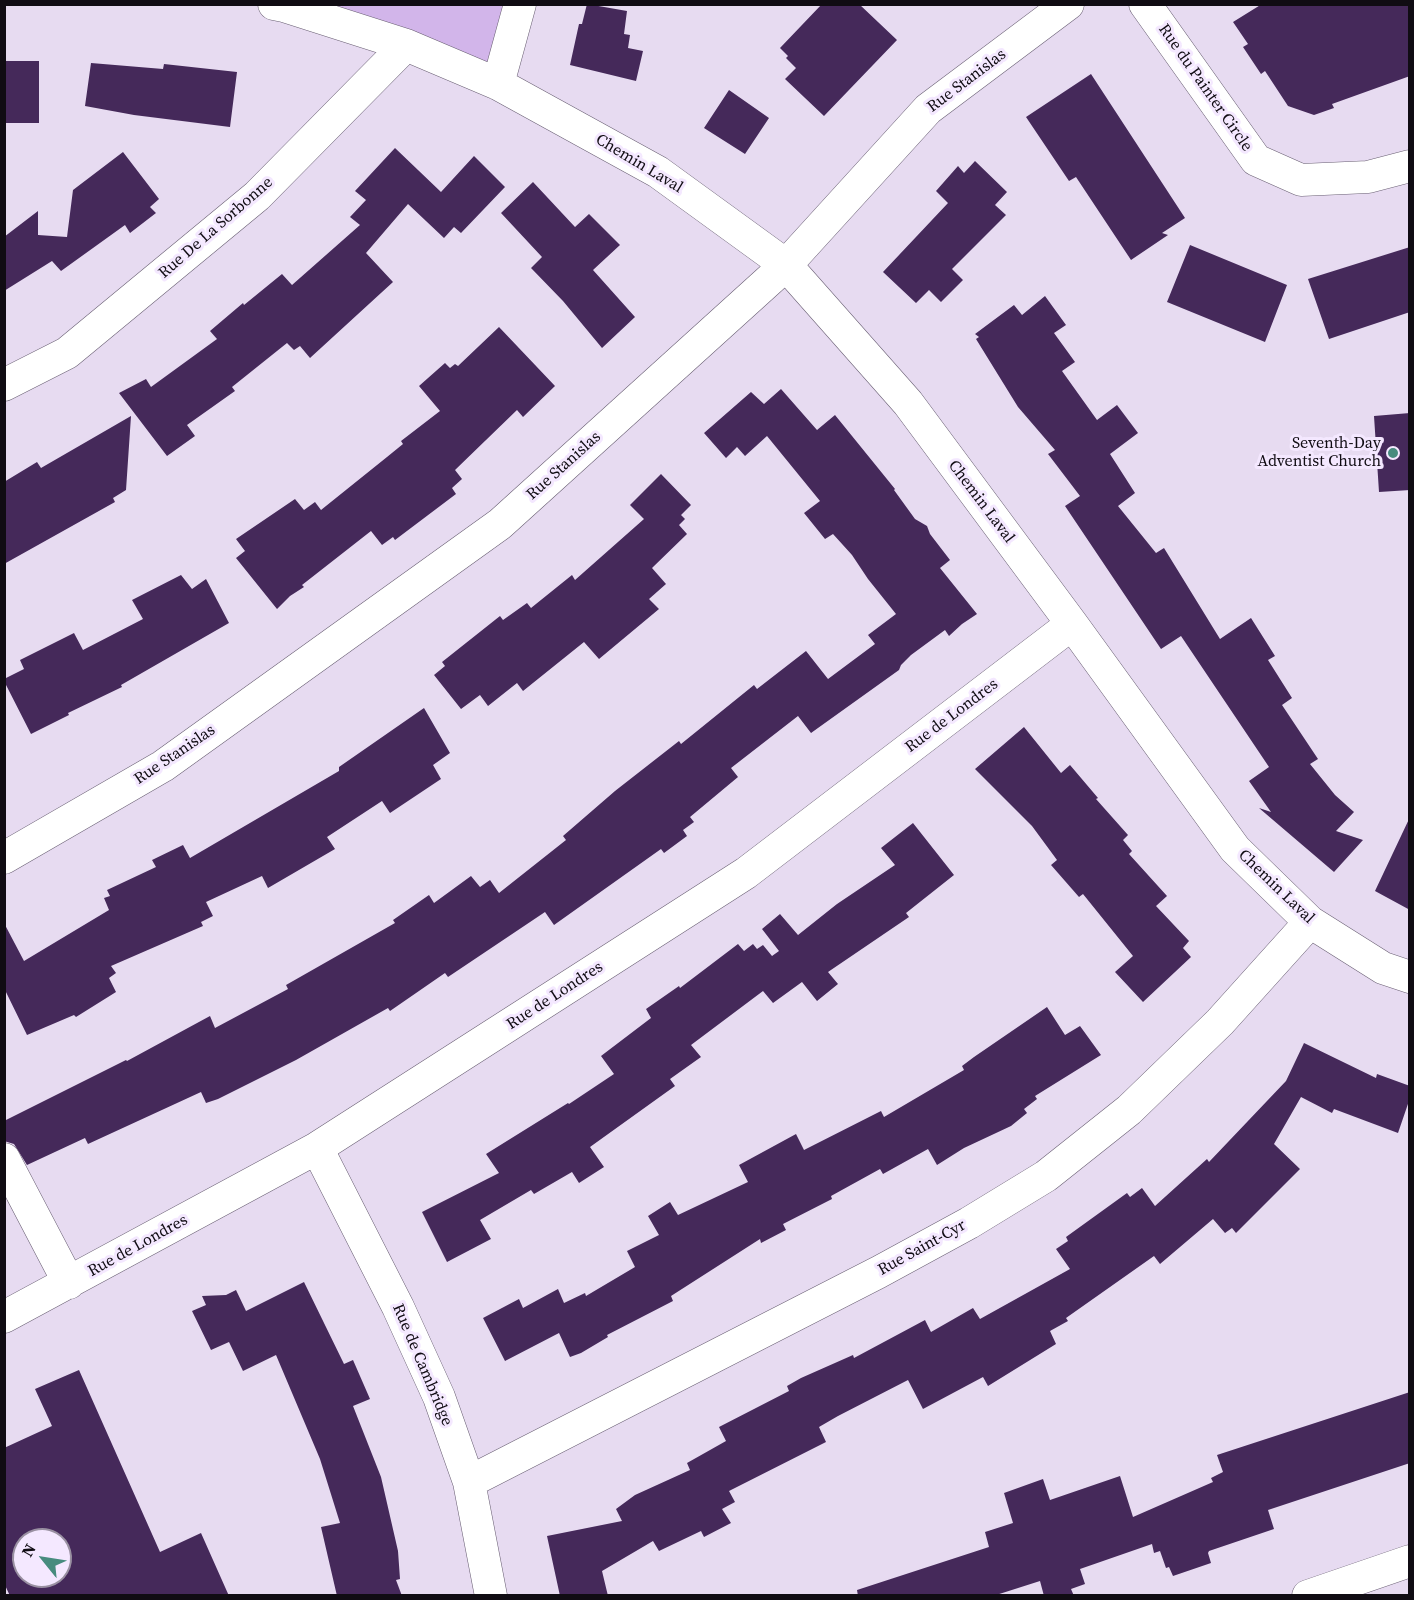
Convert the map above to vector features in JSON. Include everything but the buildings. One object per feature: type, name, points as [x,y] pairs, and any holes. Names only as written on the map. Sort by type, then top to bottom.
[{"type":"street","points":[[498,84],[520,4]]},
{"type":"street","name":"Rue Stanislas","points":[[4,858],[163,766],[501,524],[786,265],[928,109],[1068,4]]},
{"type":"street","name":"Rue du Painter Circle","points":[[1145,4],[1256,160],[1301,180],[1368,177],[1410,166]]},
{"type":"street","name":"Chemin Laval","points":[[281,5],[406,45],[498,84],[658,172],[786,265],[908,403],[1235,849],[1310,922],[1383,968],[1410,977]]},
{"type":"street","name":"Rue De La Sorbonne","points":[[4,385],[67,353],[257,196],[406,45]]},
{"type":"street","name":"Rue de Londres","points":[[4,1317],[317,1148],[746,873],[1072,624]]},
{"type":"street","name":"Rue Saint-Cyr","points":[[469,1482],[879,1272],[969,1223],[1046,1176],[1129,1110],[1220,1022],[1310,922]]},
{"type":"street","name":"Rue de Cambridge","points":[[317,1148],[398,1306],[439,1398],[469,1482],[491,1596]]},
{"type":"street","points":[[4,1159],[69,1283]]},
{"type":"street","points":[[1308,1596],[1410,1561]]},
{"type":"shaded area","points":[[285,4],[520,5],[498,84]]},
{"type":"place","name":"Seventh-Day Adventist Church","points":[[1393,453]]}]
